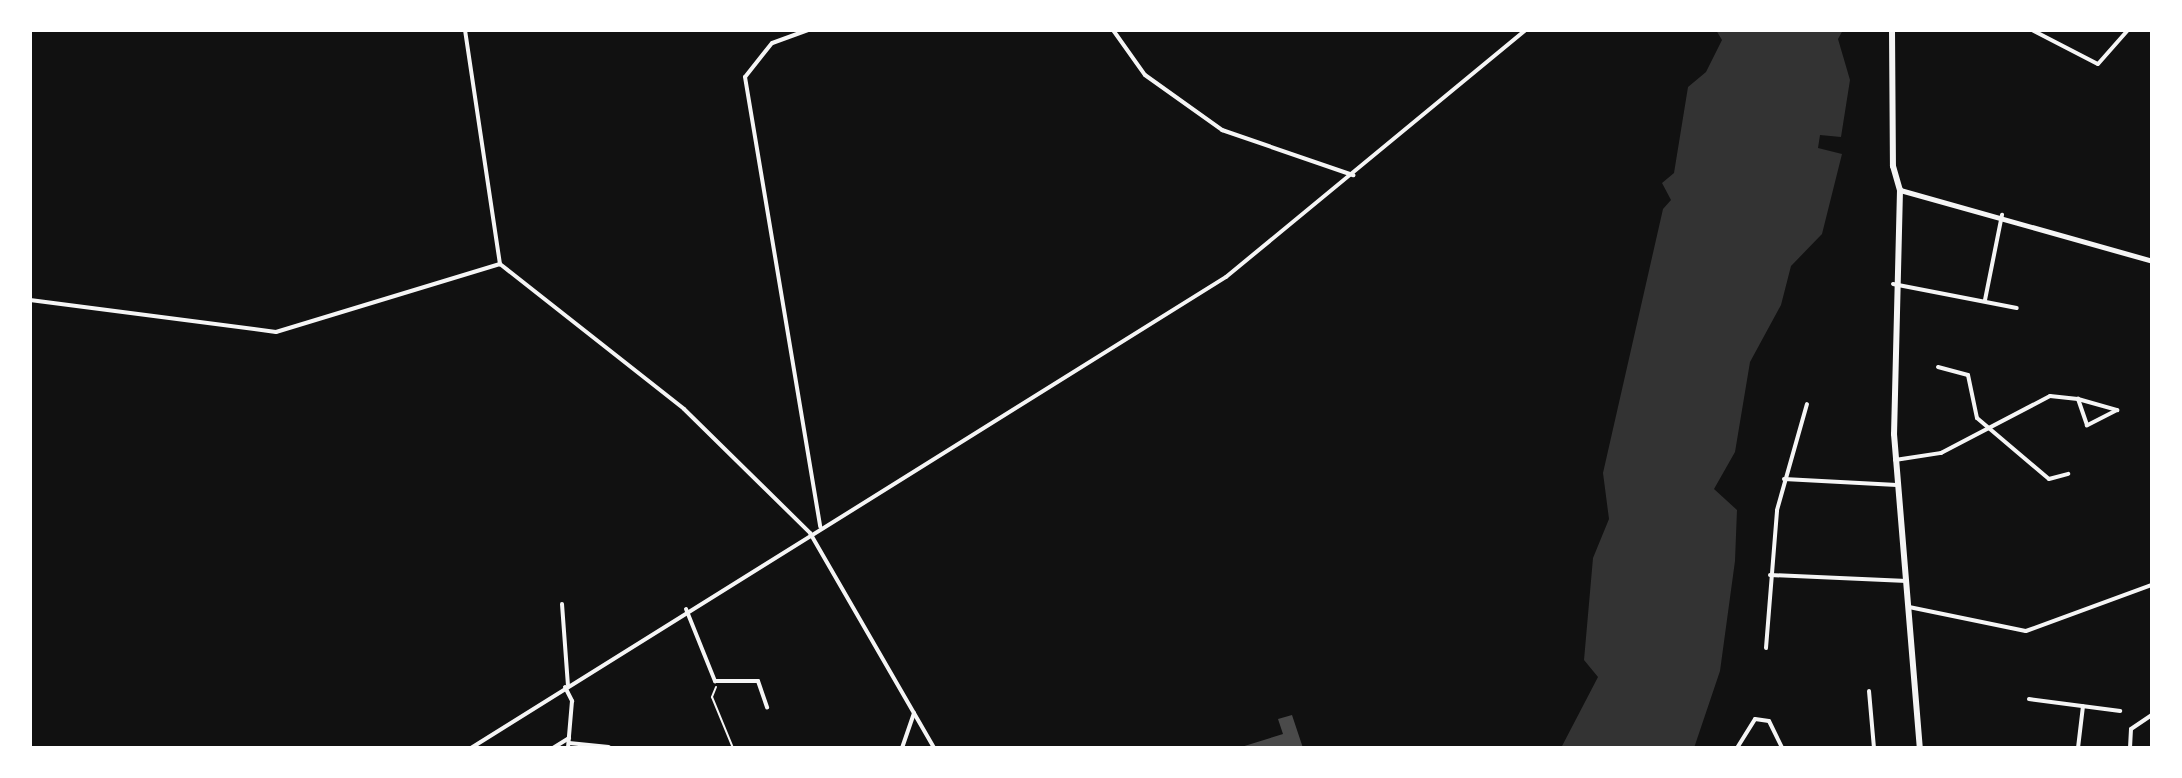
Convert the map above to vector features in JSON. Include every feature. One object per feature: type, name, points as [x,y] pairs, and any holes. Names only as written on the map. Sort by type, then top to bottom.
[{"type":"main road","points":[[1892,30],[1900,190],[1893,284],[1895,460],[1920,748]]},
{"type":"street","points":[[465,30],[500,264],[684,409],[810,533],[934,748]]},
{"type":"street","points":[[808,30],[772,43],[745,77],[820,527]]},
{"type":"street","points":[[1113,30],[1145,75],[1222,130],[1353,175]]},
{"type":"street","points":[[471,748],[686,609],[820,527],[957,450],[1226,277],[1526,30]]},
{"type":"street","points":[[2032,30],[2098,64],[2128,30]]},
{"type":"street","points":[[1900,190],[2002,215],[2152,261]]},
{"type":"street","points":[[1985,300],[2002,215]]},
{"type":"street","points":[[30,300],[276,332],[500,264]]},
{"type":"street","points":[[1893,284],[2017,308]]},
{"type":"street","points":[[1938,367],[1968,375],[1977,418],[2049,479],[2068,474]]},
{"type":"street","points":[[1895,460],[1941,453],[2032,401],[2078,399],[2117,410],[2087,425],[2078,399]]},
{"type":"street","points":[[1766,648],[1770,575],[1784,479],[1807,404]]},
{"type":"street","points":[[1784,479],[1897,485]]},
{"type":"street","points":[[1770,575],[1907,581]]},
{"type":"street","points":[[1909,607],[2026,631],[2152,585]]},
{"type":"street","points":[[562,604],[566,686],[572,701],[569,743]]},
{"type":"street","points":[[686,609],[718,682],[758,681],[767,707]]},
{"type":"street","points":[[1869,691],[1874,748]]},
{"type":"street","points":[[2029,699],[2120,711]]},
{"type":"street","points":[[2078,748],[2083,706]]},
{"type":"street","points":[[902,748],[914,713]]},
{"type":"street","points":[[2130,748],[2131,729],[2152,715]]},
{"type":"street","points":[[1737,748],[1755,719],[1769,721],[1782,748]]},
{"type":"street","points":[[553,748],[569,743],[609,747]]},
{"type":"path","points":[[718,682],[712,697],[733,748]]},
{"type":"shaded area","points":[[1716,30],[1843,30],[1838,39],[1850,80],[1841,137],[1820,135],[1818,148],[1842,154],[1822,234],[1791,266],[1781,305],[1750,362],[1735,452],[1714,489],[1737,510],[1735,561],[1720,671],[1694,748],[1561,748],[1598,677],[1584,660],[1593,558],[1609,519],[1603,473],[1663,209],[1671,200],[1662,183],[1674,173],[1688,87],[1706,72],[1722,40]]},
{"type":"building","points":[[1292,715],[1303,748],[1238,748],[1283,734],[1278,719]]}]
